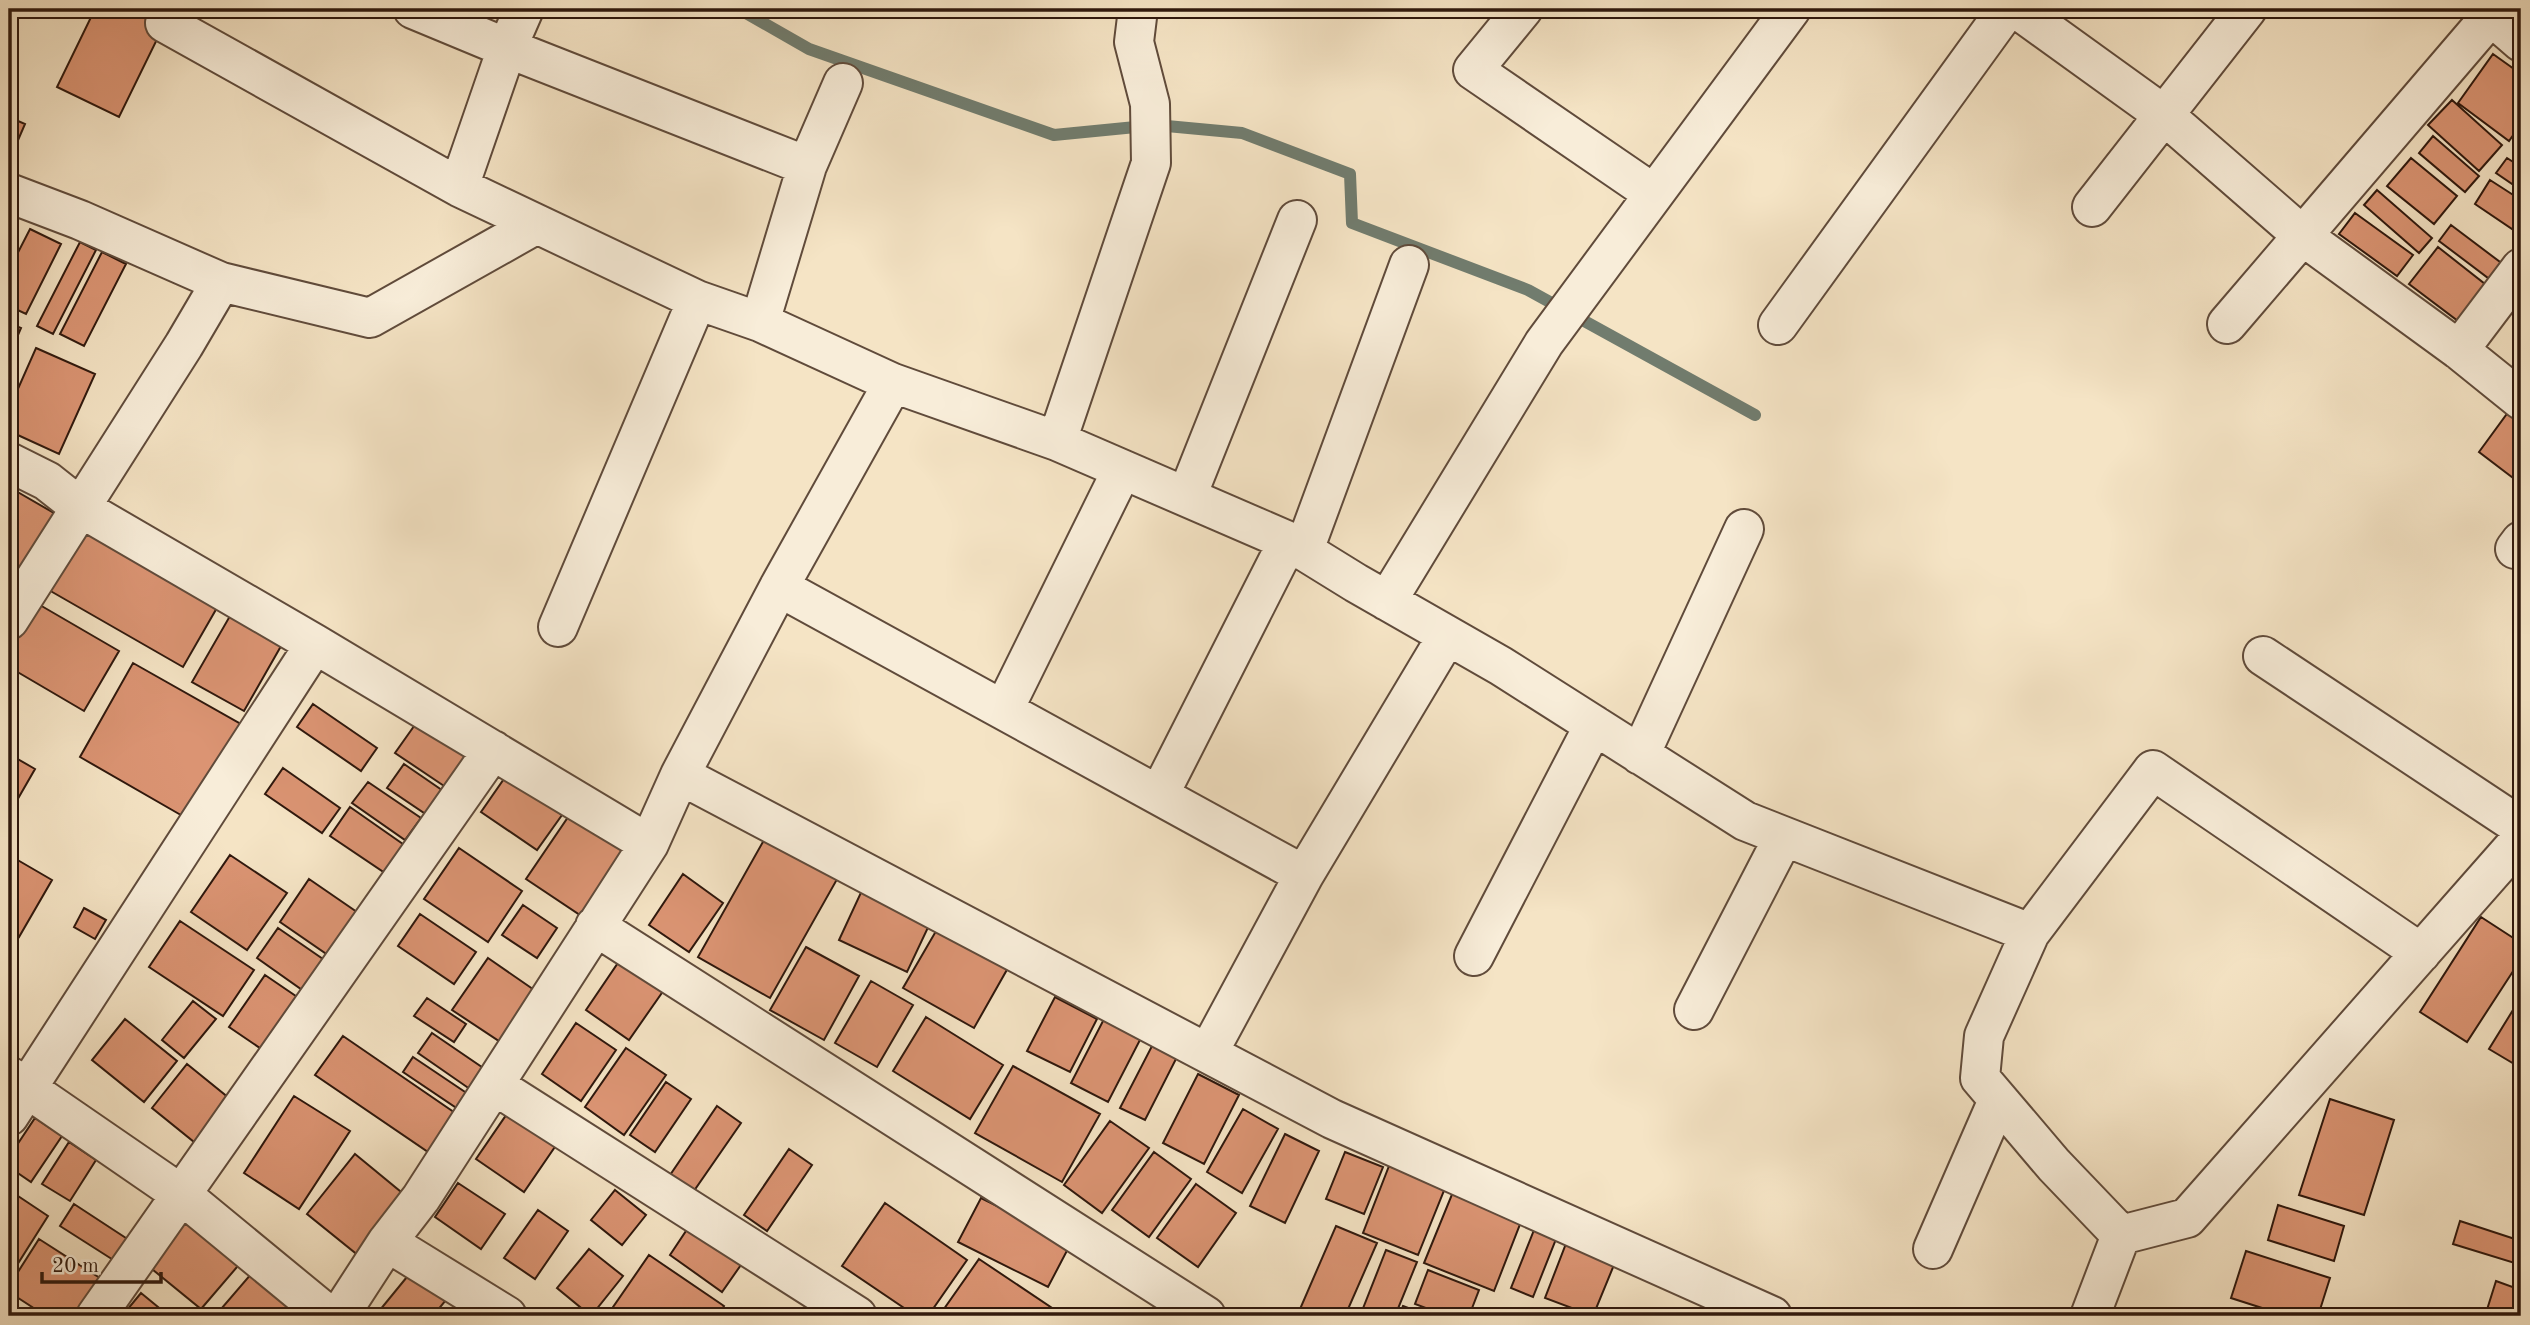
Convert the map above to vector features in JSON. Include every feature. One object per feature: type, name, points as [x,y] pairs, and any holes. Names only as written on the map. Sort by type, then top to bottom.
[{"type":"street","points":[[413,9],[807,166]]},
{"type":"street","points":[[459,187],[507,48],[524,9]]},
{"type":"street","points":[[1057,441],[1151,163],[1150,104],[1134,42],[1138,9]]},
{"type":"street","points":[[1523,9],[1473,70],[1654,194]]},
{"type":"street","points":[[1387,601],[1555,328],[1791,9]]},
{"type":"street","points":[[1778,325],[2007,9]]},
{"type":"street","points":[[2018,9],[2164,115],[2304,237],[2459,350],[2521,400]]},
{"type":"street","points":[[2092,207],[2247,9]]},
{"type":"street","points":[[2227,324],[2304,237],[2486,13],[2521,42]]},
{"type":"street","points":[[165,23],[459,187],[697,300],[760,322],[893,383],[1057,441],[1296,545],[1501,666],[1745,821],[2030,933]]},
{"type":"street","points":[[760,322],[807,166],[843,83]]},
{"type":"street","points":[[9,192],[221,282],[370,318],[537,225]]},
{"type":"street","points":[[1187,496],[1297,220]]},
{"type":"street","points":[[1159,795],[1296,545],[1409,265]]},
{"type":"street","points":[[2459,350],[2521,268]]},
{"type":"street","points":[[9,620],[221,282]]},
{"type":"street","points":[[558,626],[697,300]]},
{"type":"street","points":[[339,1316],[387,1242],[421,1198],[649,844],[680,775],[779,587],[893,383]]},
{"type":"street","points":[[9,461],[47,481],[81,508],[649,844]]},
{"type":"street","points":[[1004,709],[1122,470]]},
{"type":"street","points":[[1640,755],[1744,529]]},
{"type":"street","points":[[779,587],[1304,875]]},
{"type":"street","points":[[1208,1053],[1304,875],[1447,636]]},
{"type":"street","points":[[315,644],[15,1094],[182,1195],[329,1316]]},
{"type":"street","points":[[2263,656],[2521,827]]},
{"type":"street","points":[[1474,956],[1594,726]]},
{"type":"street","points":[[96,1316],[493,750]]},
{"type":"street","points":[[2121,1236],[2054,1165],[1980,1078],[1984,1036],[2030,933],[2153,770],[2421,953]]},
{"type":"street","points":[[680,775],[1332,1119],[1772,1316]]},
{"type":"street","points":[[1694,1010],[1783,838]]},
{"type":"street","points":[[2121,1236],[2187,1218],[2521,839]]},
{"type":"street","points":[[595,926],[1206,1316]]},
{"type":"street","points":[[494,1085],[857,1316]]},
{"type":"street","points":[[1933,1249],[1998,1100]]},
{"type":"street","points":[[2090,1316],[2121,1236]]},
{"type":"street","points":[[387,1242],[507,1316]]},
{"type":"building","points":[[95,9],[135,9],[165,23],[119,117],[57,87]]},
{"type":"building","points":[[2493,54],[2521,74],[2521,124],[2509,141],[2458,103]]},
{"type":"building","points":[[2452,100],[2502,145],[2479,171],[2428,125]]},
{"type":"building","points":[[9,117],[25,124],[9,161]]},
{"type":"building","points":[[2433,136],[2479,176],[2465,192],[2419,153]]},
{"type":"building","points":[[2411,158],[2457,196],[2434,224],[2387,186]]},
{"type":"building","points":[[2507,158],[2521,167],[2521,190],[2496,173]]},
{"type":"building","points":[[2490,180],[2521,200],[2521,235],[2475,204]]},
{"type":"building","points":[[2377,190],[2432,238],[2419,253],[2364,205]]},
{"type":"building","points":[[2355,213],[2413,255],[2397,276],[2339,234]]},
{"type":"building","points":[[2451,225],[2508,268],[2496,284],[2439,241]]},
{"type":"building","points":[[30,229],[61,244],[26,314],[9,306],[9,270]]},
{"type":"building","points":[[80,242],[96,250],[53,334],[37,326]]},
{"type":"building","points":[[2438,247],[2490,288],[2462,324],[2409,284]]},
{"type":"building","points":[[102,252],[126,264],[84,346],[60,334]]},
{"type":"building","points":[[9,323],[21,328],[9,356]]},
{"type":"building","points":[[36,348],[95,374],[59,454],[9,431],[9,409]]},
{"type":"building","points":[[2509,411],[2521,421],[2521,484],[2479,452]]},
{"type":"building","points":[[9,487],[66,520],[28,585],[9,573]]},
{"type":"building","points":[[87,522],[222,599],[183,667],[47,589]]},
{"type":"building","points":[[33,601],[119,651],[84,711],[9,667],[9,643]]},
{"type":"building","points":[[238,602],[289,632],[244,711],[192,682]]},
{"type":"building","points":[[133,663],[246,727],[193,822],[80,757]]},
{"type":"building","points":[[313,704],[377,748],[361,771],[297,727]]},
{"type":"building","points":[[424,712],[482,751],[453,792],[395,753]]},
{"type":"building","points":[[9,754],[35,769],[12,809],[9,808]]},
{"type":"building","points":[[404,764],[452,797],[436,821],[387,788]]},
{"type":"building","points":[[283,768],[340,808],[322,833],[265,794]]},
{"type":"building","points":[[506,776],[562,815],[537,850],[481,812]]},
{"type":"building","points":[[368,782],[421,818],[405,840],[352,803]]},
{"type":"building","points":[[577,804],[640,847],[589,921],[526,879]]},
{"type":"building","points":[[350,807],[410,849],[391,877],[330,836]]},
{"type":"building","points":[[768,833],[840,874],[770,998],[698,957]]},
{"type":"building","points":[[459,848],[522,891],[488,942],[424,899]]},
{"type":"building","points":[[9,855],[52,880],[19,937],[9,931]]},
{"type":"building","points":[[230,855],[287,893],[247,950],[191,912]]},
{"type":"building","points":[[683,874],[723,903],[689,952],[649,925]]},
{"type":"building","points":[[309,879],[370,921],[341,964],[280,922]]},
{"type":"building","points":[[864,886],[932,919],[907,972],[839,940]]},
{"type":"building","points":[[523,905],[557,928],[537,958],[502,935]]},
{"type":"building","points":[[84,908],[106,920],[95,939],[74,927]]},
{"type":"building","points":[[420,914],[476,952],[454,984],[398,946]]},
{"type":"building","points":[[2481,917],[2521,943],[2521,959],[2467,1042],[2420,1012]]},
{"type":"building","points":[[943,919],[1013,959],[974,1028],[903,988]]},
{"type":"building","points":[[180,921],[254,970],[223,1016],[149,967]]},
{"type":"building","points":[[278,928],[336,968],[315,999],[257,958]]},
{"type":"building","points":[[806,947],[859,976],[824,1040],[770,1010]]},
{"type":"building","points":[[622,957],[666,987],[629,1040],[586,1010]]},
{"type":"building","points":[[488,958],[540,994],[505,1045],[452,1010]]},
{"type":"building","points":[[265,975],[309,1005],[273,1057],[229,1027]]},
{"type":"building","points":[[871,981],[913,1005],[877,1067],[835,1043]]},
{"type":"building","points":[[1055,997],[1097,1019],[1070,1072],[1027,1051]]},
{"type":"building","points":[[2521,997],[2521,1068],[2489,1049]]},
{"type":"building","points":[[427,998],[466,1024],[454,1042],[414,1016]]},
{"type":"building","points":[[193,1001],[216,1019],[184,1058],[162,1040]]},
{"type":"building","points":[[926,1017],[1003,1065],[970,1119],[893,1071]]},
{"type":"building","points":[[125,1019],[177,1061],[144,1102],[92,1060]]},
{"type":"building","points":[[1104,1019],[1141,1038],[1108,1102],[1071,1083]]},
{"type":"building","points":[[576,1023],[616,1050],[581,1101],[542,1074]]},
{"type":"building","points":[[432,1033],[492,1074],[477,1094],[418,1053]]},
{"type":"building","points":[[343,1036],[461,1117],[434,1156],[315,1075]]},
{"type":"building","points":[[1153,1044],[1177,1057],[1145,1120],[1120,1108]]},
{"type":"building","points":[[626,1048],[666,1075],[624,1135],[585,1107]]},
{"type":"building","points":[[413,1057],[471,1096],[461,1111],[403,1072]]},
{"type":"building","points":[[187,1064],[240,1107],[204,1150],[152,1108]]},
{"type":"building","points":[[1013,1066],[1100,1114],[1062,1182],[975,1133]]},
{"type":"building","points":[[1198,1074],[1239,1095],[1204,1164],[1163,1143]]},
{"type":"building","points":[[666,1082],[691,1099],[655,1152],[630,1135]]},
{"type":"building","points":[[294,1096],[350,1131],[299,1209],[244,1173]]},
{"type":"building","points":[[2330,1099],[2394,1120],[2364,1215],[2299,1195]]},
{"type":"building","points":[[513,1105],[561,1138],[524,1192],[476,1159]]},
{"type":"building","points":[[717,1106],[741,1123],[689,1198],[666,1181]]},
{"type":"building","points":[[1243,1109],[1278,1129],[1242,1193],[1207,1172]]},
{"type":"building","points":[[35,1118],[62,1136],[31,1182],[9,1167],[9,1157]]},
{"type":"building","points":[[1110,1121],[1149,1148],[1102,1213],[1064,1185]]},
{"type":"building","points":[[1285,1134],[1319,1151],[1285,1223],[1250,1206]]},
{"type":"building","points":[[69,1142],[96,1160],[70,1201],[42,1184]]},
{"type":"building","points":[[789,1149],[812,1165],[767,1231],[744,1215]]},
{"type":"building","points":[[1154,1152],[1191,1179],[1149,1237],[1112,1210]]},
{"type":"building","points":[[1345,1152],[1383,1167],[1364,1214],[1326,1199]]},
{"type":"building","points":[[355,1154],[412,1201],[364,1260],[307,1214]]},
{"type":"building","points":[[1389,1166],[1445,1188],[1418,1255],[1363,1233]]},
{"type":"building","points":[[458,1183],[505,1214],[481,1249],[435,1217]]},
{"type":"building","points":[[1196,1184],[1236,1213],[1198,1267],[1157,1238]]},
{"type":"building","points":[[1455,1187],[1524,1214],[1494,1291],[1424,1263]]},
{"type":"building","points":[[9,1190],[48,1216],[17,1265],[9,1260]]},
{"type":"building","points":[[615,1190],[646,1215],[622,1245],[591,1220]]},
{"type":"building","points":[[981,1198],[1071,1243],[1048,1287],[958,1242]]},
{"type":"building","points":[[885,1203],[967,1260],[928,1316],[916,1316],[842,1266]]},
{"type":"building","points":[[74,1204],[132,1242],[118,1263],[60,1226]]},
{"type":"building","points":[[2278,1205],[2344,1226],[2334,1261],[2268,1240]]},
{"type":"building","points":[[538,1210],[568,1231],[535,1279],[504,1258]]},
{"type":"building","points":[[190,1215],[243,1260],[201,1309],[147,1265]]},
{"type":"building","points":[[2460,1221],[2521,1241],[2521,1265],[2453,1244]]},
{"type":"building","points":[[690,1225],[743,1262],[722,1292],[670,1255]]},
{"type":"building","points":[[1536,1225],[1558,1234],[1533,1297],[1511,1288]]},
{"type":"building","points":[[1336,1226],[1377,1243],[1345,1316],[1297,1316]]},
{"type":"building","points":[[39,1239],[103,1280],[80,1316],[46,1316],[9,1292],[9,1286]]},
{"type":"building","points":[[1567,1241],[1616,1260],[1593,1316],[1545,1298]]},
{"type":"building","points":[[589,1249],[623,1276],[591,1316],[557,1288]]},
{"type":"building","points":[[1386,1250],[1417,1262],[1395,1316],[1360,1316]]},
{"type":"building","points":[[2246,1251],[2330,1278],[2318,1316],[2287,1316],[2231,1298]]},
{"type":"building","points":[[649,1255],[724,1306],[718,1316],[621,1316],[611,1310]]},
{"type":"building","points":[[979,1259],[1064,1316],[939,1316]]},
{"type":"building","points":[[258,1266],[317,1316],[215,1316]]},
{"type":"building","points":[[1428,1270],[1479,1290],[1469,1316],[1447,1316],[1415,1304]]},
{"type":"building","points":[[411,1272],[446,1300],[433,1316],[375,1316]]},
{"type":"building","points":[[2496,1281],[2521,1290],[2513,1316],[2485,1316]]},
{"type":"building","points":[[141,1293],[169,1316],[122,1316]]},
{"type":"building","points":[[1403,1306],[1429,1316],[1399,1316]]},
{"type":"building","points":[[454,1307],[465,1316],[446,1316]]},
{"type":"waterway","points":[[739,9],[809,49],[1054,135],[1156,125],[1242,133],[1350,174],[1352,223],[1528,290],[1755,415]]}]
